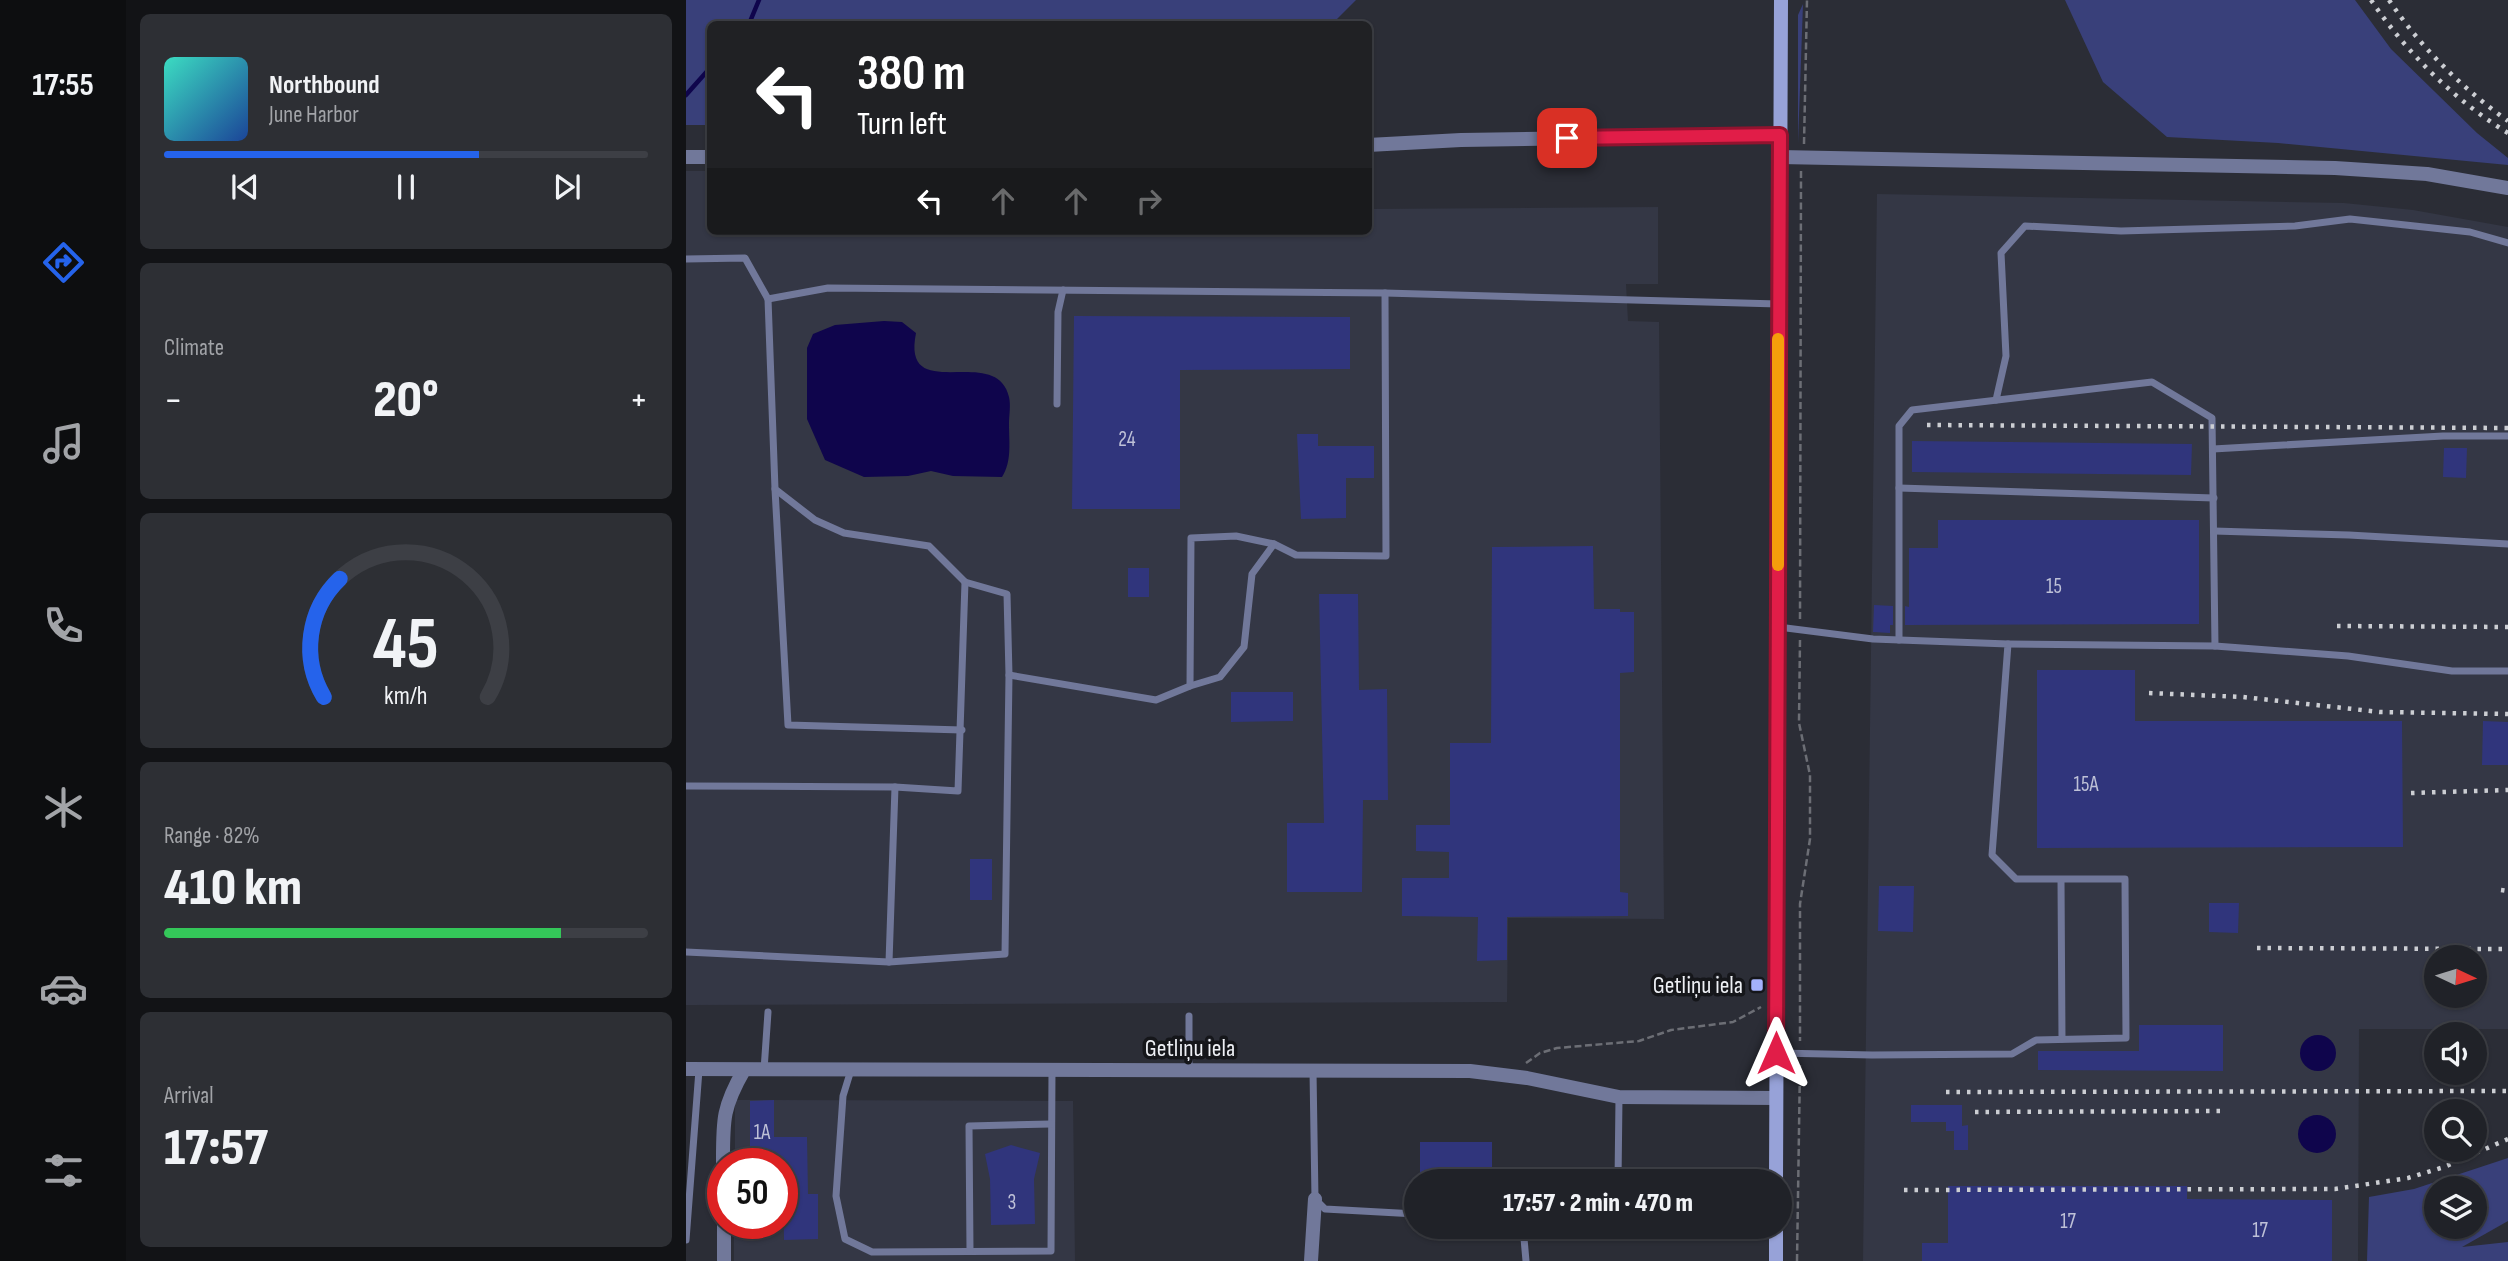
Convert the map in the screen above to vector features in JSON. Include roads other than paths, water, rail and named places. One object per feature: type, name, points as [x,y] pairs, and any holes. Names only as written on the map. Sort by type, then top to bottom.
[{"type":"main road","points":[[1776,1169],[1781,0]]},
{"type":"main road","points":[[1776,1239],[1776,1261]]},
{"type":"street","points":[[1372,145],[1461,140],[1780,135]]},
{"type":"street","points":[[686,157],[707,157]]},
{"type":"street","points":[[1780,158],[2335,168],[2427,174],[2508,188]]},
{"type":"street","name":"Getliņu iela","points":[[693,1069],[1470,1071],[1527,1078],[1619,1097],[1776,1098]]},
{"type":"street","points":[[723,1148],[727,1098],[744,1070]]},
{"type":"street","points":[[1311,1261],[1315,1199]]},
{"type":"street","points":[[724,1239],[724,1261]]},
{"type":"lane","points":[[1996,400],[2006,356],[2001,253],[2025,226],[2121,231],[2295,226],[2350,219],[2470,232],[2508,243]]},
{"type":"lane","points":[[686,259],[745,258],[768,299],[788,725],[962,730]]},
{"type":"lane","points":[[768,299],[828,288],[1385,293],[1778,304]]},
{"type":"lane","points":[[1057,404],[1058,312],[1063,290]]},
{"type":"lane","points":[[1190,686],[1191,538],[1237,536],[1274,544],[1296,555],[1386,556],[1385,293]]},
{"type":"lane","points":[[1899,640],[1899,426],[1912,410],[2152,382],[2212,418],[2215,646]]},
{"type":"lane","points":[[2213,449],[2430,436],[2508,436]]},
{"type":"lane","points":[[1899,488],[2214,498]]},
{"type":"lane","points":[[686,952],[889,962],[1005,954],[1009,675],[1007,594],[965,582],[929,546],[844,533],[815,520],[775,489]]},
{"type":"lane","points":[[2214,531],[2508,544]]},
{"type":"lane","points":[[1009,675],[1156,700],[1220,677],[1244,647],[1252,574],[1274,544]]},
{"type":"lane","points":[[686,786],[895,787],[958,791],[965,582]]},
{"type":"lane","points":[[1778,627],[1899,640],[2215,646],[2348,656],[2452,671],[2508,671]]},
{"type":"lane","points":[[1776,1053],[2012,1054],[2036,1040],[2126,1038],[2125,879],[2016,879],[1992,855],[2008,644]]},
{"type":"lane","points":[[889,962],[895,787]]},
{"type":"lane","points":[[2061,880],[2062,1039]]},
{"type":"lane","points":[[764,1070],[768,1012]]},
{"type":"lane","points":[[1189,1016],[1189,1070]]},
{"type":"lane","points":[[686,1240],[693,1069]]},
{"type":"lane","points":[[851,1070],[843,1096],[836,1196],[845,1239],[872,1252],[1051,1251],[1052,1070]]},
{"type":"lane","points":[[1313,1071],[1315,1199],[1325,1209],[1404,1212]]},
{"type":"lane","points":[[1619,1097],[1619,1169]]},
{"type":"lane","points":[[970,1251],[969,1126],[1051,1125]]},
{"type":"lane","points":[[1524,1239],[1526,1261]]},
{"type":"waterway","points":[[750,21],[759,0]]},
{"type":"waterway","points":[[686,95],[707,71]]},
{"type":"railway","points":[[2371,0],[2432,74],[2469,106],[2508,133]]},
{"type":"railway","points":[[2389,0],[2401,18],[2443,66],[2474,95],[2508,121]]},
{"type":"railway","points":[[1927,425],[2508,428]]},
{"type":"railway","points":[[2337,626],[2508,627]]},
{"type":"railway","points":[[2149,693],[2243,697],[2380,712],[2508,714]]},
{"type":"railway","points":[[2411,793],[2508,790]]},
{"type":"railway","points":[[2501,890],[2508,891]]},
{"type":"railway","points":[[2257,948],[2508,949]]},
{"type":"railway","points":[[1946,1092],[2508,1091]]},
{"type":"railway","points":[[1975,1112],[2223,1111]]},
{"type":"railway","points":[[1904,1190],[2335,1189],[2408,1178],[2444,1167],[2508,1139]]},
{"type":"place","name":"Getliņu iela","points":[[1757,985]]}]
